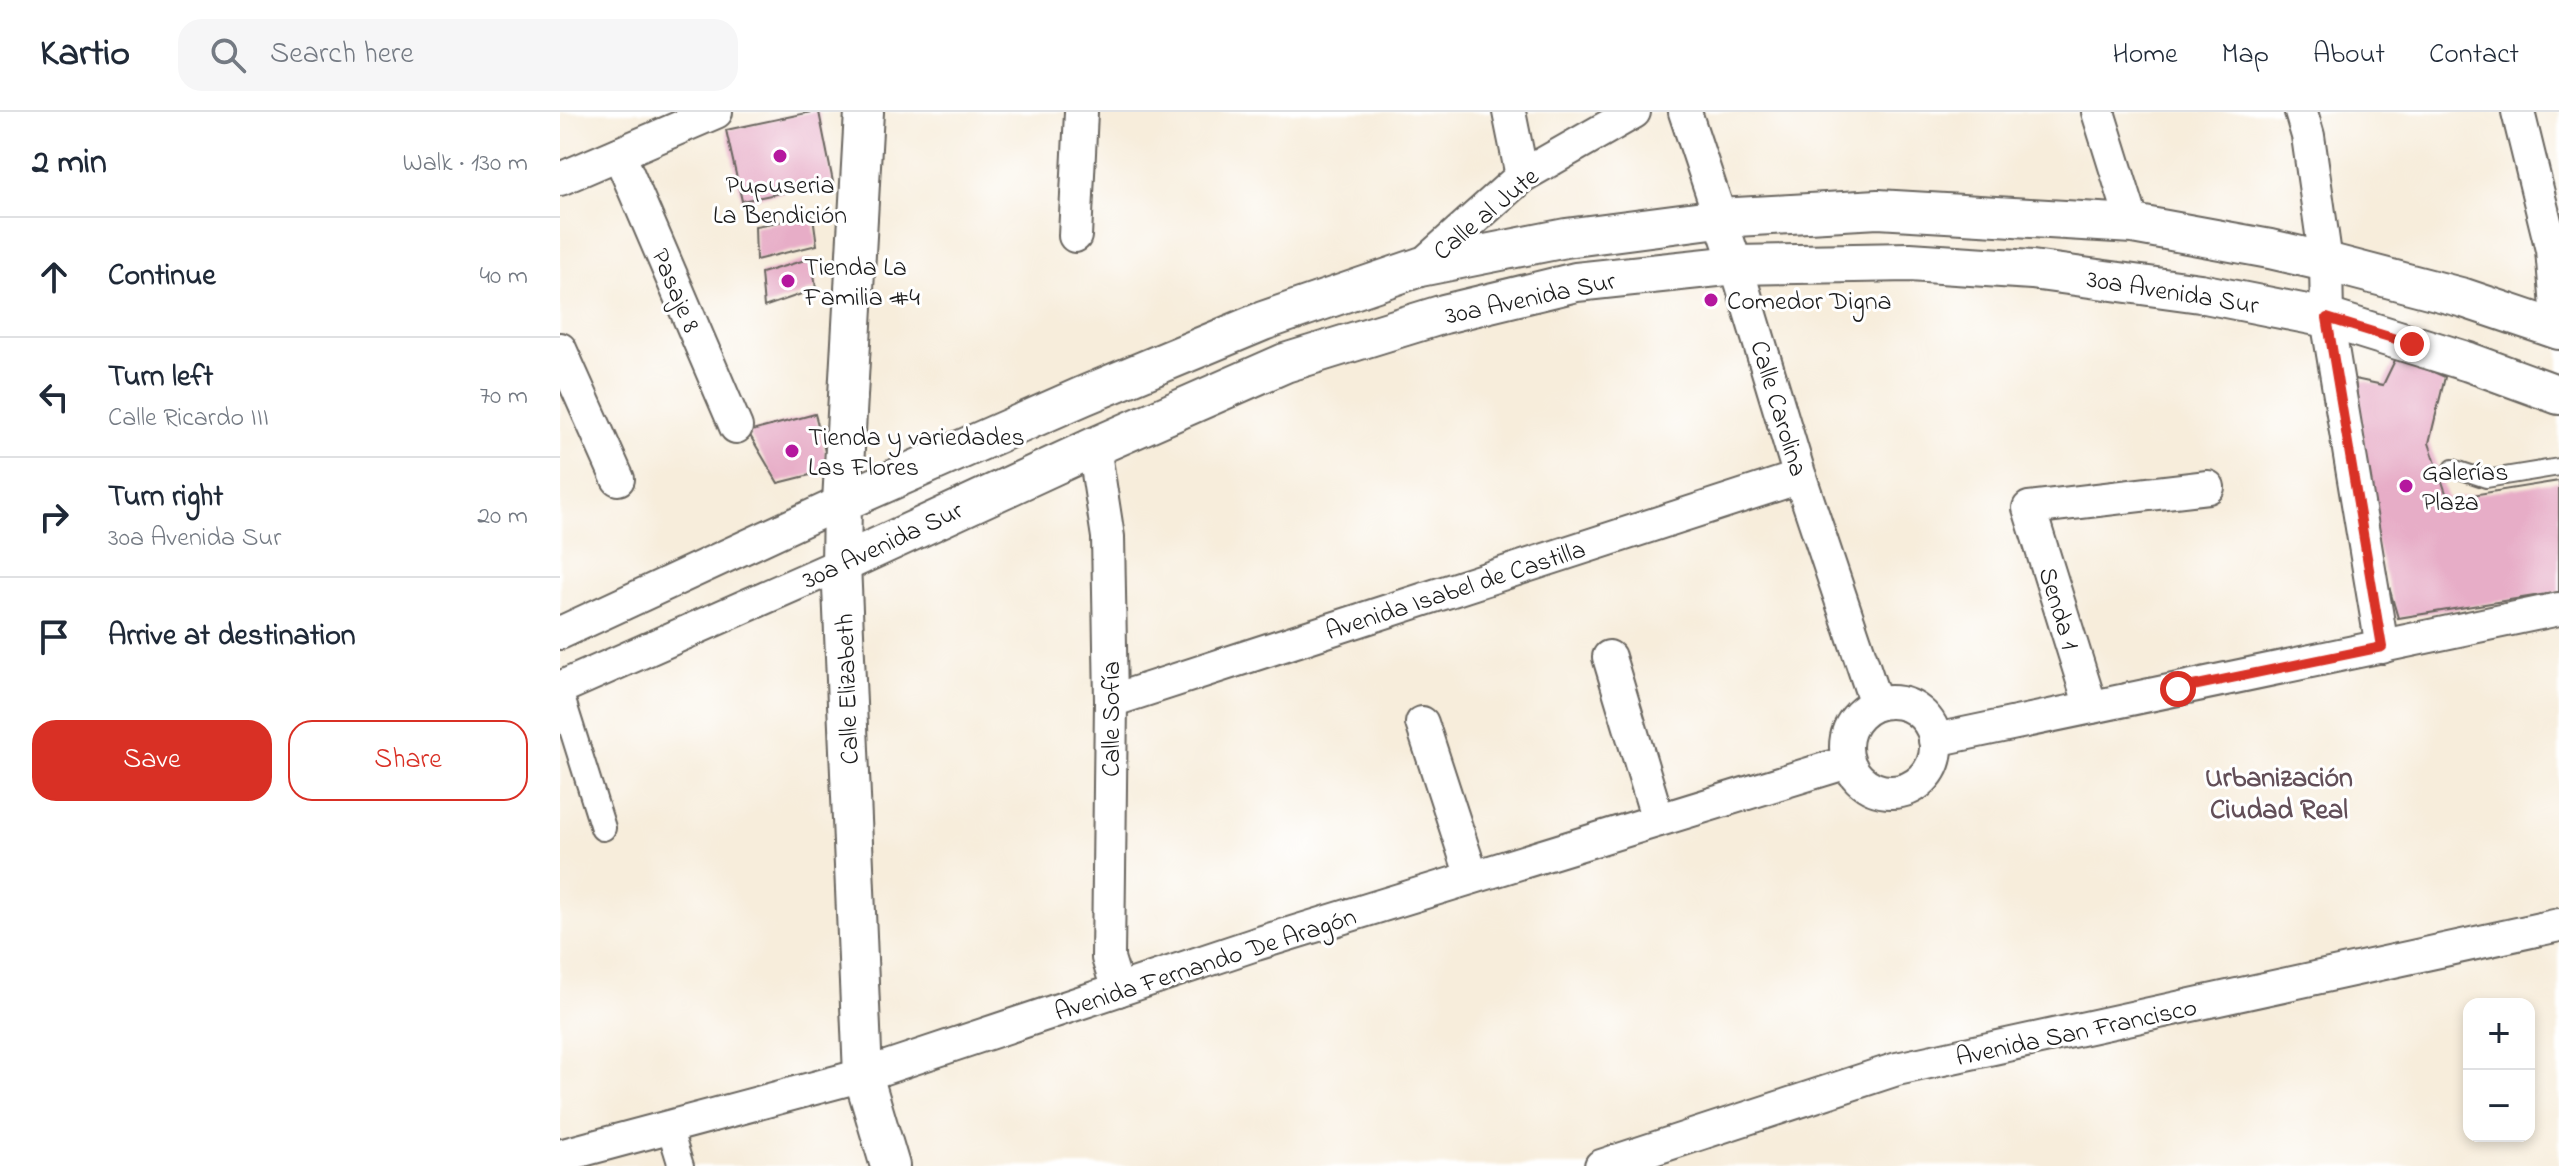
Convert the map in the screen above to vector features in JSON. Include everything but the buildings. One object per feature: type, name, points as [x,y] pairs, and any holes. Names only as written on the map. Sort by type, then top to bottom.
[{"type":"street","points":[[560,179],[619,154],[645,126],[716,112]]},
{"type":"street","name":"Calle Elizabeth","points":[[864,112],[841,564],[863,1075],[890,1166]]},
{"type":"street","points":[[1075,236],[1081,112]]},
{"type":"street","points":[[1509,112],[1522,176]]},
{"type":"street","name":"Calle al Jute","points":[[1420,267],[1522,176],[1634,112]]},
{"type":"street","name":"Calle Carolina","points":[[1685,112],[1736,265],[1800,477],[1876,704]]},
{"type":"street","points":[[2098,112],[2133,224]]},
{"type":"street","points":[[2301,112],[2308,136],[2326,262],[2327,318],[2382,647]]},
{"type":"street","points":[[2518,112],[2552,250],[2559,330]]},
{"type":"street","name":"Pasaje 8","points":[[619,154],[736,427]]},
{"type":"street","name":"30a Avenida Sur","points":[[560,633],[842,502],[1263,321],[1420,267],[1566,238],[1719,218],[1878,209],[2133,224],[2326,262],[2464,298],[2559,330]]},
{"type":"street","name":"30a Avenida Sur","points":[[560,690],[1285,363],[1444,314],[1576,282],[1736,265],[1910,262],[2032,270],[2200,293],[2327,318],[2469,362],[2559,395]]},
{"type":"street","points":[[560,349],[618,479]]},
{"type":"street","name":"Calle Sofía","points":[[1094,447],[1108,537],[1111,701],[1108,958],[1118,990]]},
{"type":"street","name":"Avenida Isabel de Castilla","points":[[1111,701],[1800,477]]},
{"type":"street","name":"Senda 1","points":[[2091,707],[2029,508],[2208,487]]},
{"type":"street","points":[[1935,740],[2559,609]]},
{"type":"street","points":[[1609,657],[1658,820]]},
{"type":"street","points":[[560,690],[603,828]]},
{"type":"street","points":[[1892,701],[1907,704],[1921,713],[1930,725],[1935,740],[1935,757],[1928,772],[1916,784],[1902,791],[1885,792],[1869,787],[1856,776],[1848,762],[1846,744],[1850,727],[1861,712],[1876,704],[1892,701]]},
{"type":"street","points":[[1422,723],[1472,877]]},
{"type":"street","name":"Avenida Fernando De Aragón","points":[[560,1156],[863,1075],[1472,877],[1848,762]]},
{"type":"street","name":"Avenida San Francisco","points":[[1601,1166],[1897,1069],[2559,925]]},
{"type":"street","points":[[669,1127],[681,1166]]},
{"type":"lane","points":[[2453,468],[2486,479],[2559,467]]},
{"type":"place","name":"Pupuseria La Bendición","points":[[780,156]]},
{"type":"place","name":"Tienda La Familia #4","points":[[788,281]]},
{"type":"place","name":"Comedor Digna","points":[[1711,300]]},
{"type":"place","name":"Tienda y variedades Las Flores","points":[[792,451]]},
{"type":"place","name":"Galerías Plaza","points":[[2406,486]]},
{"type":"district","name":"Urbanización Ciudad Real","points":[[2279,792]]},
{"type":"route","points":[[2178,689],[2382,647],[2327,318],[2412,344]]}]
